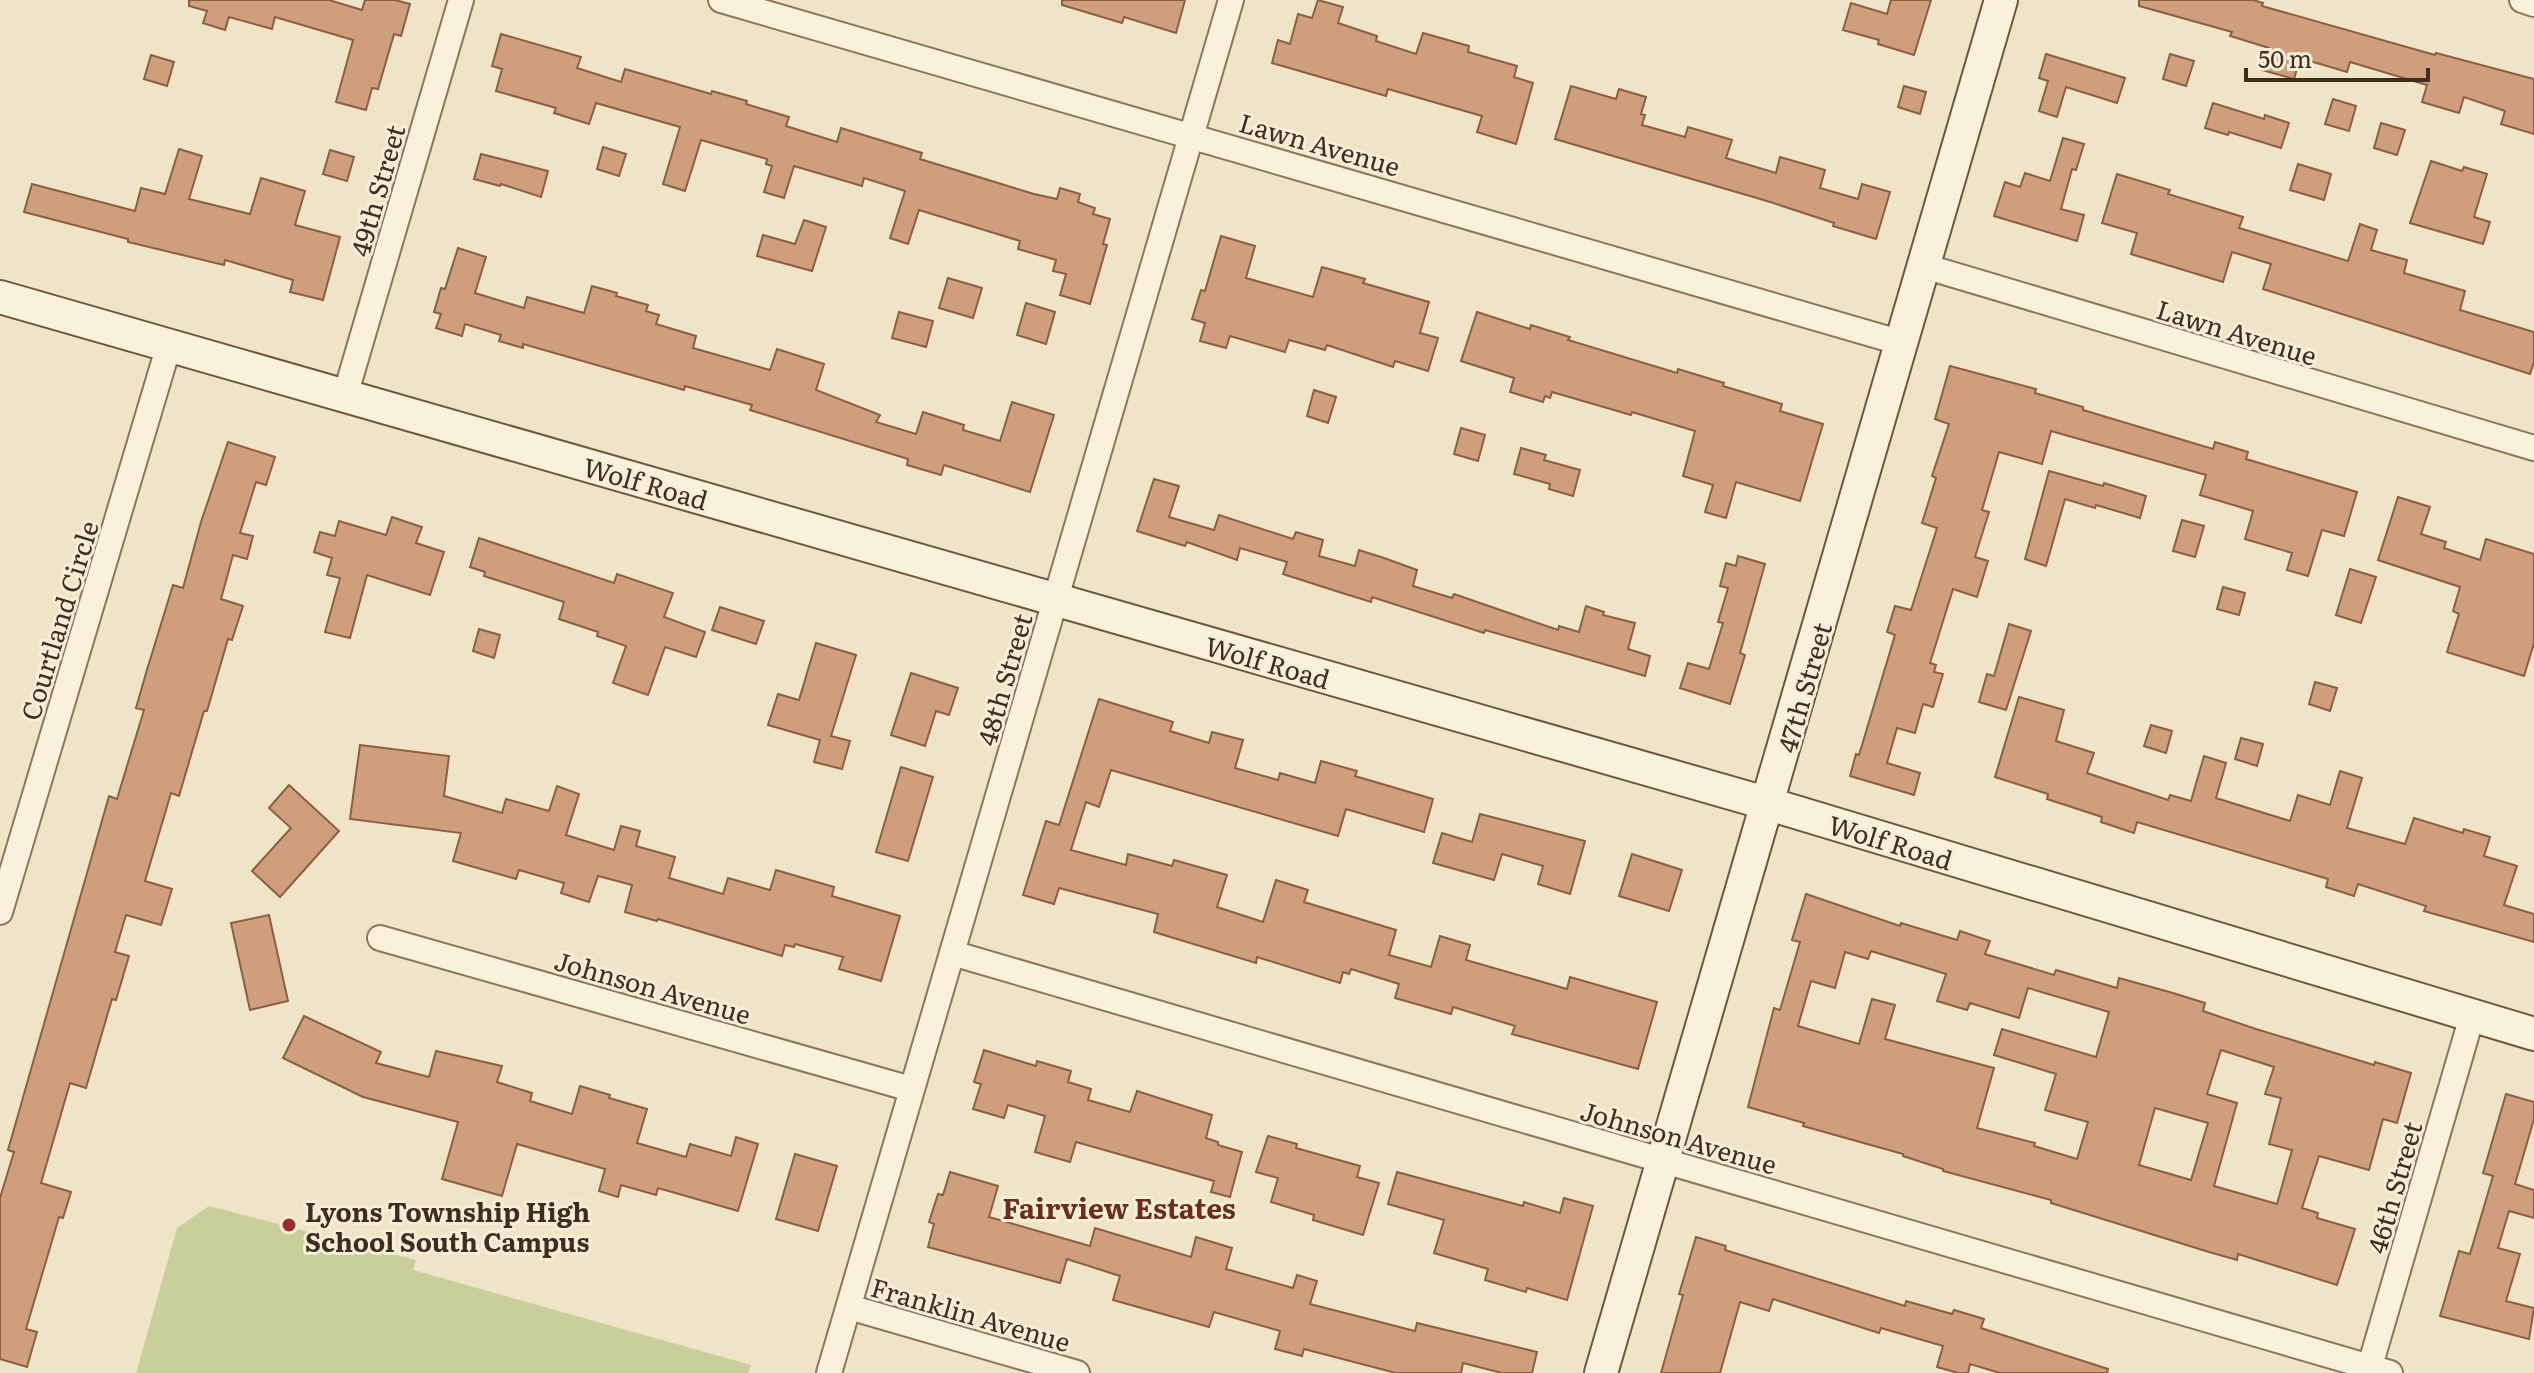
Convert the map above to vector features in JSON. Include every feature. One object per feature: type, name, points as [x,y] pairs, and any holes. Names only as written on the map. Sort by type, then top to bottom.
[{"type":"main road","name":"47th Street","points":[[1601,1373],[2001,0]]},
{"type":"main road","name":"Wolf Road","points":[[0,297],[1769,804],[2534,1034]]},
{"type":"street","name":"49th Street","points":[[345,396],[461,0]]},
{"type":"street","name":"Lawn Avenue","points":[[721,0],[1902,343]]},
{"type":"street","name":"48th Street","points":[[829,1373],[1231,0]]},
{"type":"street","points":[[2522,0],[2534,4]]},
{"type":"street","name":"Lawn Avenue","points":[[1924,266],[2534,448]]},
{"type":"street","name":"Courtland Circle","points":[[0,909],[169,345]]},
{"type":"street","name":"Johnson Avenue","points":[[380,938],[911,1089]]},
{"type":"street","name":"Johnson Avenue","points":[[952,953],[2376,1371]]},
{"type":"street","name":"46th Street","points":[[2376,1371],[2472,1016]]},
{"type":"street","name":"Franklin Avenue","points":[[849,1307],[1077,1373]]},
{"type":"green space","points":[[209,1206],[416,1260],[413,1270],[751,1365],[748,1373],[136,1373],[177,1228]]},
{"type":"building","points":[[189,0],[329,0],[362,10],[365,0],[395,0],[410,4],[401,36],[394,34],[378,89],[372,88],[366,110],[336,102],[353,40],[275,17],[272,29],[229,17],[225,30],[203,23],[207,11],[189,6]]},
{"type":"building","points":[[1062,0],[1185,0],[1176,33],[1124,17],[1122,23],[1062,5]]},
{"type":"building","points":[[1318,0],[1343,7],[1338,23],[1377,36],[1376,41],[1416,54],[1423,33],[1469,46],[1468,52],[1517,66],[1514,77],[1533,83],[1516,144],[1477,132],[1482,116],[1388,89],[1386,96],[1272,63],[1278,40],[1290,44],[1298,14],[1312,18]]},
{"type":"building","points":[[1891,0],[1931,0],[1914,55],[1878,44],[1879,40],[1843,30],[1851,3],[1887,14]]},
{"type":"building","points":[[2139,0],[2253,0],[2263,3],[2262,6],[2435,55],[2534,79],[2534,134],[2501,124],[2505,111],[2464,97],[2459,113],[2422,102],[2427,85],[2350,62],[2347,72],[2300,58],[2294,79],[2262,70],[2269,48],[2230,36],[2232,32],[2139,6]]},
{"type":"building","points":[[501,34],[581,57],[577,68],[621,82],[625,69],[747,101],[746,104],[789,117],[786,126],[837,142],[841,128],[922,153],[920,159],[1034,194],[1057,199],[1060,188],[1080,194],[1078,202],[1095,208],[1093,214],[1110,219],[1103,244],[1107,245],[1090,304],[1060,295],[1066,274],[1053,271],[1056,260],[1018,249],[1020,241],[919,210],[908,244],[890,238],[905,191],[864,178],[862,186],[794,166],[784,198],[764,192],[772,166],[766,164],[767,159],[701,140],[685,191],[663,184],[680,127],[596,103],[589,124],[554,113],[556,108],[496,91],[502,69],[492,66]]},
{"type":"building","points":[[2046,54],[2125,78],[2117,103],[2066,87],[2057,117],[2039,111],[2048,81],[2039,78]]},
{"type":"building","points":[[2170,54],[2194,61],[2186,86],[2163,79]]},
{"type":"building","points":[[151,55],[174,62],[167,86],[144,79]]},
{"type":"building","points":[[1571,86],[1616,99],[1619,89],[1646,97],[1641,114],[1645,115],[1642,125],[1685,137],[1688,127],[1732,140],[1726,158],[1776,173],[1780,157],[1825,170],[1820,188],[1858,199],[1862,184],[1890,192],[1876,239],[1767,201],[1555,139]]},
{"type":"building","points":[[1904,86],[1926,92],[1920,114],[1898,107]]},
{"type":"building","points":[[2333,99],[2356,106],[2349,131],[2325,124]]},
{"type":"building","points":[[2213,103],[2264,119],[2265,115],[2289,123],[2281,148],[2205,128]]},
{"type":"building","points":[[2381,123],[2405,130],[2397,155],[2374,148]]},
{"type":"building","points":[[2063,138],[2084,144],[2076,170],[2072,169],[2061,209],[2084,215],[2077,241],[1994,216],[2005,182],[2020,187],[2025,173],[2050,181]]},
{"type":"building","points":[[603,147],[626,154],[619,176],[597,169]]},
{"type":"building","points":[[179,149],[202,156],[189,199],[250,214],[261,178],[305,191],[295,225],[340,237],[323,300],[290,292],[293,280],[225,260],[224,265],[128,242],[128,239],[24,212],[32,184],[135,211],[141,188],[165,194]]},
{"type":"building","points":[[330,150],[354,157],[347,181],[323,174]]},
{"type":"building","points":[[481,154],[548,171],[541,197],[474,179]]},
{"type":"building","points":[[2431,161],[2462,171],[2464,167],[2487,174],[2474,217],[2490,222],[2483,244],[2410,223]]},
{"type":"building","points":[[2298,164],[2331,174],[2324,200],[2290,190]]},
{"type":"building","points":[[2117,174],[2170,190],[2168,194],[2243,217],[2239,228],[2348,261],[2360,224],[2377,230],[2371,250],[2407,260],[2404,273],[2465,291],[2460,310],[2534,332],[2534,362],[2530,374],[2263,289],[2271,264],[2232,252],[2223,282],[2131,254],[2137,233],[2102,223]]},
{"type":"building","points":[[804,220],[826,227],[812,271],[757,256],[763,235],[795,244]]},
{"type":"building","points":[[1221,236],[1255,246],[1246,278],[1313,297],[1322,267],[1365,279],[1363,283],[1429,302],[1420,333],[1438,338],[1428,371],[1395,361],[1393,367],[1327,345],[1325,350],[1289,340],[1285,352],[1230,336],[1226,348],[1200,341],[1205,323],[1192,319],[1201,290],[1205,291]]},
{"type":"building","points":[[458,248],[486,257],[475,293],[524,308],[527,297],[584,313],[592,286],[617,293],[616,296],[648,305],[646,311],[659,315],[656,324],[696,336],[693,348],[770,370],[777,349],[824,364],[816,390],[880,415],[876,422],[916,434],[923,412],[964,425],[963,430],[1000,441],[1012,402],[1054,415],[1030,492],[944,465],[941,475],[907,465],[908,459],[750,410],[752,405],[685,386],[684,390],[523,344],[523,348],[499,341],[501,335],[465,324],[462,336],[436,328],[441,314],[434,312]]},
{"type":"building","points":[[948,278],[982,288],[973,318],[939,308]]},
{"type":"building","points":[[1026,303],[1055,312],[1046,344],[1017,335]]},
{"type":"building","points":[[899,312],[933,321],[926,347],[892,338]]},
{"type":"building","points":[[1477,312],[1530,329],[1531,325],[1570,337],[1568,340],[1677,373],[1678,369],[1724,383],[1723,386],[1782,404],[1780,411],[1823,424],[1800,501],[1736,482],[1726,518],[1705,512],[1713,485],[1683,476],[1695,431],[1552,392],[1550,398],[1545,396],[1543,402],[1510,392],[1514,378],[1461,361]]},
{"type":"building","points":[[1950,366],[2036,389],[2035,393],[2083,407],[2083,410],[2213,449],[2215,442],[2248,452],[2246,459],[2357,492],[2344,536],[2322,530],[2308,576],[2287,570],[2292,553],[2245,539],[2253,511],[2200,495],[2206,475],[2051,431],[2042,464],[1999,452],[1982,510],[1989,512],[1975,557],[1988,561],[1977,597],[1953,589],[1930,663],[1936,665],[1934,672],[1943,674],[1933,707],[1923,704],[1915,733],[1897,728],[1887,763],[1920,773],[1914,795],[1850,776],[1895,635],[1887,632],[1895,606],[1911,610],[1937,528],[1922,523],[1936,478],[1932,476],[1949,424],[1935,419]]},
{"type":"building","points":[[1314,390],[1336,397],[1328,423],[1307,416]]},
{"type":"building","points":[[1461,428],[1485,435],[1478,461],[1454,454]]},
{"type":"building","points":[[228,442],[275,457],[266,485],[256,482],[240,533],[253,536],[247,559],[233,555],[221,599],[243,606],[232,640],[228,639],[179,796],[171,793],[145,881],[172,889],[161,925],[126,915],[115,952],[129,956],[116,1000],[112,999],[86,1088],[70,1083],[41,1183],[71,1192],[63,1218],[59,1217],[26,1329],[37,1332],[27,1367],[0,1359],[0,1198],[14,1152],[8,1150],[109,796],[117,799],[144,710],[136,708],[173,585],[183,588]]},
{"type":"building","points":[[1521,448],[1546,455],[1544,460],[1580,470],[1573,496],[1549,489],[1550,484],[1514,474]]},
{"type":"building","points":[[2049,471],[2146,496],[2140,518],[2065,499],[2046,566],[2025,559]]},
{"type":"building","points":[[1154,479],[1179,486],[1169,517],[1214,530],[1219,515],[1293,539],[1296,532],[1323,540],[1319,556],[1355,566],[1359,550],[1417,570],[1413,586],[1452,598],[1454,594],[1558,630],[1559,626],[1579,632],[1586,606],[1604,612],[1603,615],[1635,623],[1628,649],[1650,656],[1645,676],[1485,630],[1484,633],[1372,597],[1371,602],[1339,592],[1283,574],[1287,562],[1240,548],[1237,560],[1187,542],[1185,546],[1137,531]]},
{"type":"building","points":[[2398,497],[2430,507],[2421,534],[2446,542],[2444,548],[2480,560],[2486,539],[2534,554],[2534,643],[2524,676],[2447,652],[2459,614],[2453,611],[2460,587],[2378,560]]},
{"type":"building","points":[[392,517],[422,527],[416,543],[444,552],[430,595],[367,575],[350,638],[325,632],[340,578],[327,575],[332,558],[314,552],[320,532],[335,536],[339,521],[386,535]]},
{"type":"building","points":[[2182,520],[2204,526],[2195,557],[2173,551]]},
{"type":"building","points":[[479,538],[614,583],[617,574],[673,593],[664,617],[705,632],[696,657],[665,647],[648,695],[613,683],[626,646],[597,636],[598,632],[559,619],[564,602],[484,576],[485,572],[470,567]]},
{"type":"building","points":[[1738,556],[1765,564],[1740,653],[1745,655],[1730,704],[1680,688],[1688,663],[1709,669],[1723,623],[1718,622],[1728,588],[1720,586],[1726,563],[1736,566]]},
{"type":"building","points":[[2350,569],[2376,577],[2361,623],[2336,615]]},
{"type":"building","points":[[2223,587],[2245,593],[2239,615],[2217,609]]},
{"type":"building","points":[[720,607],[764,621],[756,644],[712,630]]},
{"type":"building","points":[[2009,624],[2031,631],[2006,710],[1979,702],[1987,674],[1994,676]]},
{"type":"building","points":[[479,629],[500,635],[494,658],[473,651]]},
{"type":"building","points":[[816,643],[856,655],[831,736],[850,741],[842,769],[814,762],[820,740],[768,725],[778,694],[799,700]]},
{"type":"building","points":[[911,673],[958,688],[949,715],[936,711],[925,746],[891,735]]},
{"type":"building","points":[[2315,682],[2337,688],[2330,711],[2309,704]]},
{"type":"building","points":[[2019,697],[2064,710],[2056,741],[2094,753],[2087,773],[2168,800],[2170,795],[2191,801],[2204,756],[2226,763],[2216,798],[2290,821],[2298,795],[2330,805],[2340,771],[2362,778],[2347,828],[2405,844],[2414,818],[2463,833],[2464,829],[2490,837],[2484,856],[2517,866],[2504,905],[2534,914],[2534,942],[2424,911],[2426,906],[2358,884],[2354,896],[2326,887],[2328,879],[2137,822],[2134,833],[2101,822],[2102,817],[2047,799],[2048,794],[1995,777]]},
{"type":"building","points":[[1099,699],[1173,722],[1170,731],[1209,743],[1212,732],[1243,740],[1235,768],[1278,780],[1280,773],[1315,783],[1321,761],[1357,771],[1355,776],[1433,799],[1424,832],[1346,809],[1338,836],[1111,770],[1099,807],[1086,802],[1071,850],[1126,865],[1128,854],[1172,866],[1174,860],[1227,875],[1217,907],[1263,922],[1276,880],[1308,890],[1304,902],[1396,930],[1389,955],[1431,967],[1440,936],[1470,945],[1466,960],[1567,989],[1570,977],[1657,1002],[1638,1069],[1512,1034],[1515,1026],[1453,1007],[1451,1014],[1395,998],[1399,984],[1351,969],[1349,974],[1343,972],[1340,983],[1257,957],[1256,963],[1154,932],[1158,914],[1059,888],[1054,904],[1023,895],[1046,821],[1059,825]]},
{"type":"building","points":[[2151,725],[2172,731],[2166,753],[2144,746]]},
{"type":"building","points":[[2241,738],[2263,744],[2257,766],[2235,759]]},
{"type":"building","points":[[360,745],[449,756],[444,796],[502,813],[506,799],[549,811],[557,786],[579,794],[566,835],[614,850],[621,826],[640,831],[636,846],[675,857],[669,878],[723,894],[728,878],[770,890],[776,870],[834,887],[832,896],[900,916],[881,981],[839,969],[843,957],[795,944],[794,947],[785,945],[782,956],[625,912],[632,885],[598,876],[589,902],[561,893],[564,883],[519,870],[516,879],[453,861],[461,833],[350,819]]},
{"type":"building","points":[[901,767],[933,777],[908,861],[876,852]]},
{"type":"building","points":[[289,785],[339,831],[280,897],[252,871],[291,828],[269,808]]},
{"type":"building","points":[[1480,814],[1585,841],[1570,894],[1538,884],[1543,866],[1502,854],[1494,880],[1433,863],[1442,833],[1472,842]]},
{"type":"building","points":[[1632,854],[1682,870],[1669,911],[1619,896]]},
{"type":"building","points":[[1806,894],[1900,926],[1901,923],[1957,940],[1960,931],[1990,941],[1985,954],[2054,975],[2056,970],[2117,988],[2119,978],[2173,993],[2205,1003],[2203,1011],[2256,1029],[2374,1065],[2375,1062],[2411,1073],[2397,1123],[2383,1119],[2369,1170],[2319,1156],[2302,1208],[2318,1213],[2317,1218],[2355,1229],[2337,1285],[2238,1254],[2237,1260],[2209,1252],[2051,1203],[2051,1200],[1943,1171],[1903,1154],[1748,1107],[1774,1008],[1780,1010],[1800,942],[1792,940]],"holes":[[[1871,951],[1946,974],[1937,1001],[1967,1010],[1970,1003],[2019,1018],[2028,988],[2109,1012],[2096,1057],[2002,1029],[1994,1055],[2056,1074],[2045,1110],[2088,1122],[2077,1159],[2034,1146],[2035,1143],[1977,1128],[1994,1068],[1885,1039],[1895,1005],[1872,999],[1859,1044],[1798,1026],[1811,981],[1835,988],[1845,952],[1868,959]],[[2221,1050],[2274,1067],[2265,1094],[2281,1098],[2269,1144],[2292,1150],[2277,1204],[2214,1186],[2237,1103],[2207,1094]],[[2155,1108],[2208,1123],[2191,1180],[2139,1165]]]},
{"type":"building","points":[[269,915],[288,1001],[250,1010],[231,923]]},
{"type":"building","points":[[304,1016],[381,1052],[376,1063],[429,1077],[436,1051],[502,1066],[497,1082],[532,1093],[530,1101],[572,1114],[580,1086],[610,1095],[609,1098],[647,1109],[637,1143],[686,1157],[690,1144],[731,1156],[736,1137],[758,1144],[738,1211],[658,1188],[656,1195],[621,1185],[618,1197],[599,1191],[605,1169],[517,1144],[502,1196],[442,1179],[458,1122],[363,1097],[283,1058]]},
{"type":"building","points":[[984,1050],[1036,1066],[1037,1061],[1071,1071],[1068,1082],[1091,1089],[1088,1100],[1130,1112],[1137,1091],[1212,1115],[1206,1138],[1242,1152],[1230,1197],[1211,1192],[1214,1181],[1076,1142],[1070,1162],[1035,1152],[1045,1116],[1008,1105],[1004,1118],[973,1109],[981,1084],[974,1082]]},
{"type":"building","points":[[2506,1094],[2534,1102],[2534,1119],[2515,1184],[2534,1190],[2534,1218],[2509,1211],[2498,1248],[2520,1254],[2506,1301],[2534,1308],[2529,1339],[2440,1316],[2459,1251],[2470,1254],[2493,1176],[2483,1173]]},
{"type":"building","points":[[1268,1136],[1297,1144],[1296,1148],[1360,1166],[1357,1177],[1379,1183],[1363,1235],[1313,1220],[1314,1215],[1271,1202],[1278,1178],[1256,1172]]},
{"type":"building","points":[[795,1154],[837,1166],[818,1231],[776,1219]]},
{"type":"building","points":[[950,1172],[998,1186],[989,1217],[1090,1246],[1095,1228],[1191,1257],[1196,1237],[1232,1248],[1226,1269],[1293,1288],[1297,1275],[1317,1281],[1310,1304],[1415,1331],[1417,1323],[1537,1352],[1532,1373],[1502,1373],[1463,1363],[1461,1373],[1396,1373],[1304,1349],[1302,1356],[1275,1349],[1280,1331],[1214,1312],[1209,1327],[1113,1300],[1120,1276],[1067,1259],[1060,1283],[928,1247],[934,1224],[929,1222],[938,1194],[943,1195]]},
{"type":"building","points":[[1397,1172],[1560,1213],[1564,1198],[1593,1206],[1567,1300],[1485,1280],[1488,1269],[1434,1253],[1444,1220],[1388,1204]]},
{"type":"building","points":[[1696,1237],[1726,1246],[1725,1250],[1905,1306],[1906,1301],[1984,1319],[1981,1328],[2108,1369],[2107,1373],[2000,1373],[1970,1364],[1968,1373],[1958,1373],[1937,1367],[1943,1346],[1881,1328],[1879,1333],[1773,1299],[1769,1311],[1740,1302],[1720,1373],[1661,1373]]},
{"type":"place","name":"Lyons Township High School South Campus","points":[[289,1225]]},
{"type":"district","name":"Fairview Estates","points":[[1119,1207]]}]
